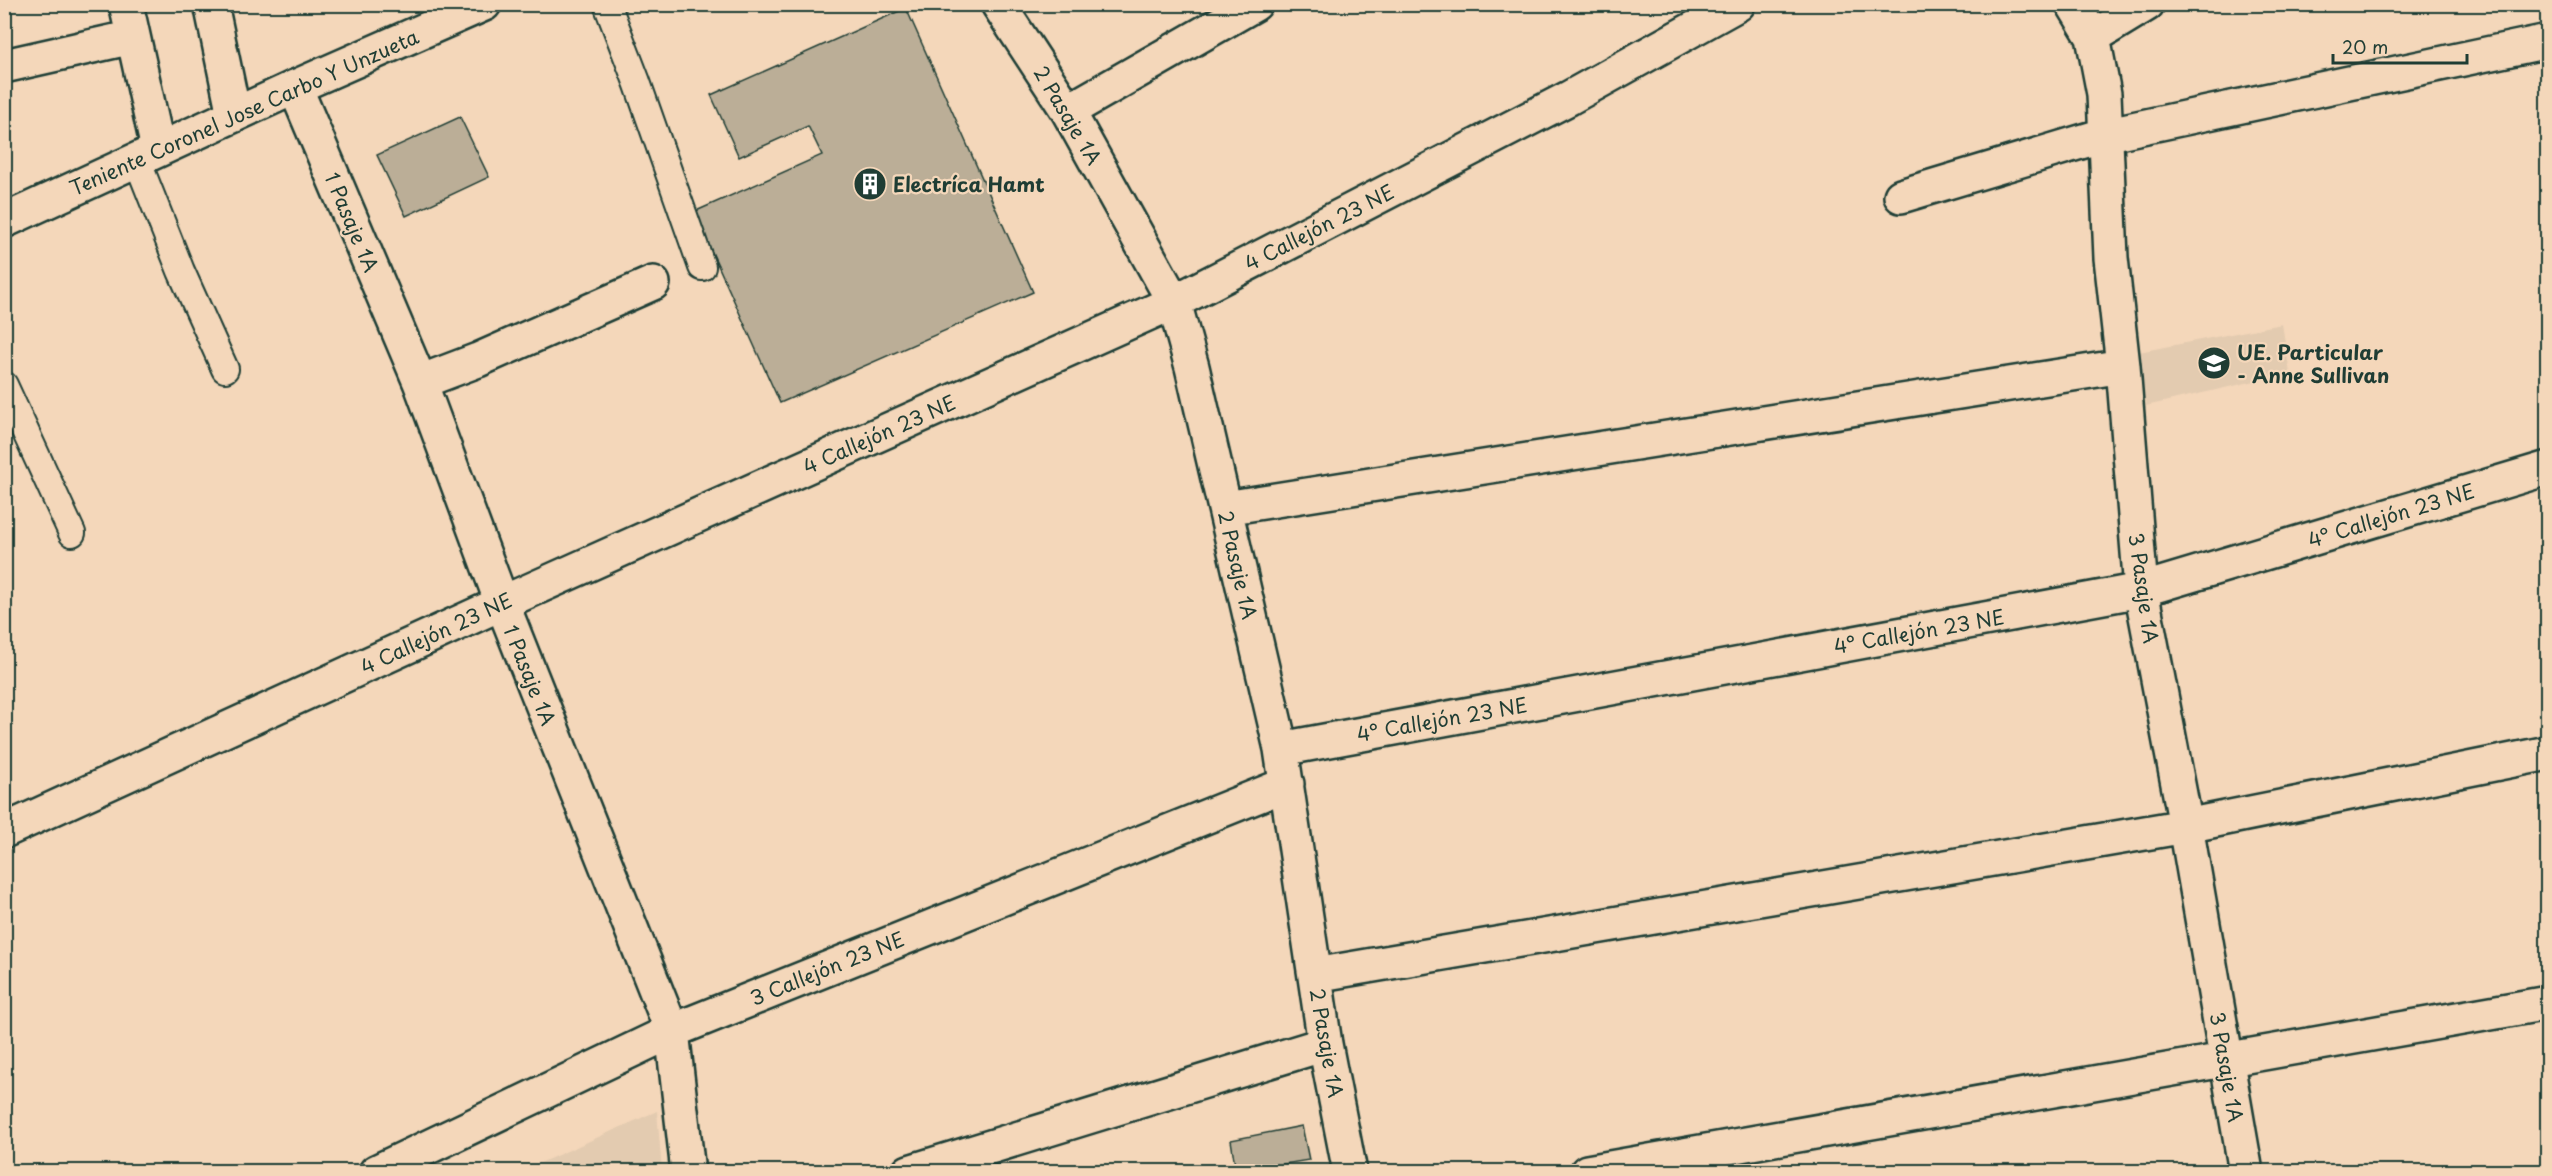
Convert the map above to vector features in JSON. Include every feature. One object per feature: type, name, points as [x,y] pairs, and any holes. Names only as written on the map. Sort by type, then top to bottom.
[{"type":"street","points":[[126,4],[133,37],[147,155]]},
{"type":"street","points":[[211,4],[234,115]]},
{"type":"street","name":"Teniente Coronel Jose Carbo Y Unzueta","points":[[4,221],[295,87],[484,4]]},
{"type":"street","name":"2 Pasaje 1A","points":[[999,4],[1068,111],[1174,302],[1192,367],[1281,749],[1325,1044],[1350,1172]]},
{"type":"street","points":[[1068,111],[1255,4]]},
{"type":"street","name":"4 Callejón 23 NE","points":[[5,830],[501,603],[1174,302],[1569,98],[1738,4]]},
{"type":"street","name":"3 Pasaje 1A","points":[[2073,4],[2093,37],[2104,94],[2110,258],[2123,366],[2141,590],[2186,826],[2246,1172]]},
{"type":"street","points":[[2093,37],[2147,4]]},
{"type":"street","points":[[4,66],[133,37]]},
{"type":"street","points":[[1901,196],[2104,135],[2547,41]]},
{"type":"street","name":"1 Pasaje 1A","points":[[295,87],[420,382],[501,603],[672,1031],[688,1172]]},
{"type":"street","points":[[420,382],[478,360],[653,283]]},
{"type":"street","points":[[1225,508],[2123,366]]},
{"type":"street","name":"4° Callejón 23 NE","points":[[1281,749],[2141,590],[2547,468]]},
{"type":"street","points":[[1315,975],[2186,826],[2547,753]]},
{"type":"street","name":"3 Callejón 23 NE","points":[[376,1172],[672,1031],[1287,784]]},
{"type":"street","points":[[1587,1172],[2547,1003]]},
{"type":"street","points":[[909,1172],[1325,1044]]},
{"type":"lane","points":[[607,4],[702,267]]},
{"type":"lane","points":[[147,155],[181,271],[225,369]]},
{"type":"lane","points":[[4,385],[72,533]]},
{"type":"shaded area","name":"UE. Particular - Anne Sullivan","points":[[2282,324],[2290,373],[2146,406],[2139,352]]},
{"type":"shaded area","points":[[657,1111],[662,1171],[522,1171]]},
{"type":"building","name":"Electríca Hamt","points":[[906,8],[1033,292],[780,403],[694,212],[822,155],[808,126],[739,157],[711,95]]},
{"type":"building","points":[[460,117],[489,177],[406,216],[377,155]]},
{"type":"building","points":[[1302,1126],[1309,1160],[1236,1172],[1231,1140]]},
{"type":"place","name":"Electríca Hamt","points":[[870,184]]},
{"type":"place","name":"UE. Particular - Anne Sullivan","points":[[2214,363]]}]
